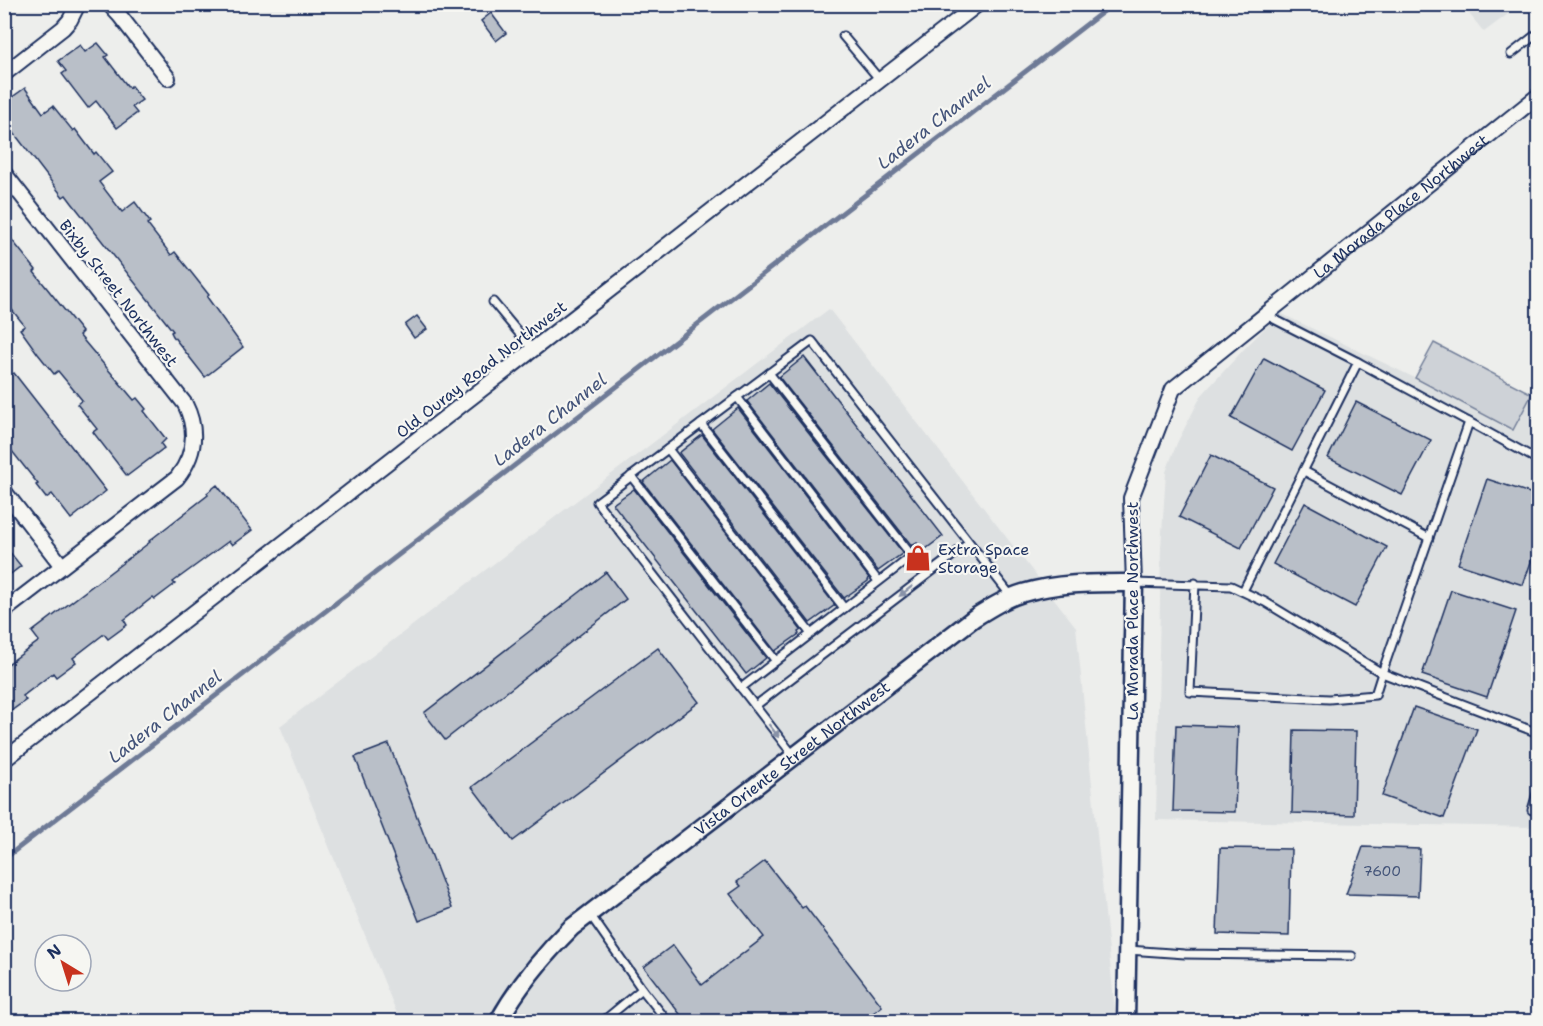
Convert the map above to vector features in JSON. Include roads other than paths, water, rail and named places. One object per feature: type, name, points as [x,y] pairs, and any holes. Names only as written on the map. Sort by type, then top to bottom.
[{"type":"street","points":[[4,74],[63,28],[78,4]]},
{"type":"street","points":[[109,4],[168,78]]},
{"type":"street","name":"Old Ouray Road Northwest","points":[[4,760],[978,4]]},
{"type":"street","name":"La Morada Place Northwest","points":[[1126,1022],[1134,583],[1131,498],[1173,388],[1539,96]]},
{"type":"street","name":"Bixby Street Northwest","points":[[4,172],[184,404],[190,415],[194,440],[188,461],[177,478],[63,566]]},
{"type":"street","points":[[4,490],[63,566],[4,611]]},
{"type":"street","name":"Vista Oriente Street Northwest","points":[[498,1022],[524,980],[542,957],[589,912],[953,632],[1012,597],[1054,586],[1080,583],[1134,583]]},
{"type":"lane","points":[[1511,54],[1539,33]]},
{"type":"lane","points":[[843,36],[880,80]]},
{"type":"lane","points":[[493,302],[533,350]]},
{"type":"lane","points":[[1265,315],[1358,362],[1539,460]]},
{"type":"lane","points":[[793,755],[597,502],[812,341],[1012,597]]},
{"type":"lane","points":[[1243,591],[1358,362]]},
{"type":"lane","points":[[741,688],[912,556],[770,373]]},
{"type":"lane","points":[[737,397],[878,581]]},
{"type":"lane","points":[[1195,583],[1190,692],[1329,699],[1375,695],[1469,422]]},
{"type":"lane","points":[[701,424],[844,608]]},
{"type":"lane","points":[[668,448],[811,634]]},
{"type":"lane","points":[[1304,471],[1429,538]]},
{"type":"lane","points":[[631,477],[776,661]]},
{"type":"lane","points":[[755,706],[969,543]]},
{"type":"lane","points":[[1134,583],[1195,583],[1231,586],[1265,602],[1383,673],[1539,734]]},
{"type":"lane","points":[[1532,810],[1539,790]]},
{"type":"lane","points":[[589,912],[642,989],[668,1022]]},
{"type":"lane","points":[[1128,950],[1185,954],[1352,956]]},
{"type":"lane","points":[[602,1022],[642,989]]},
{"type":"waterway","name":"Ladera Channel","points":[[4,859],[1113,4]]},
{"type":"place","name":"Extra Space Storage","points":[[918,558]]}]
